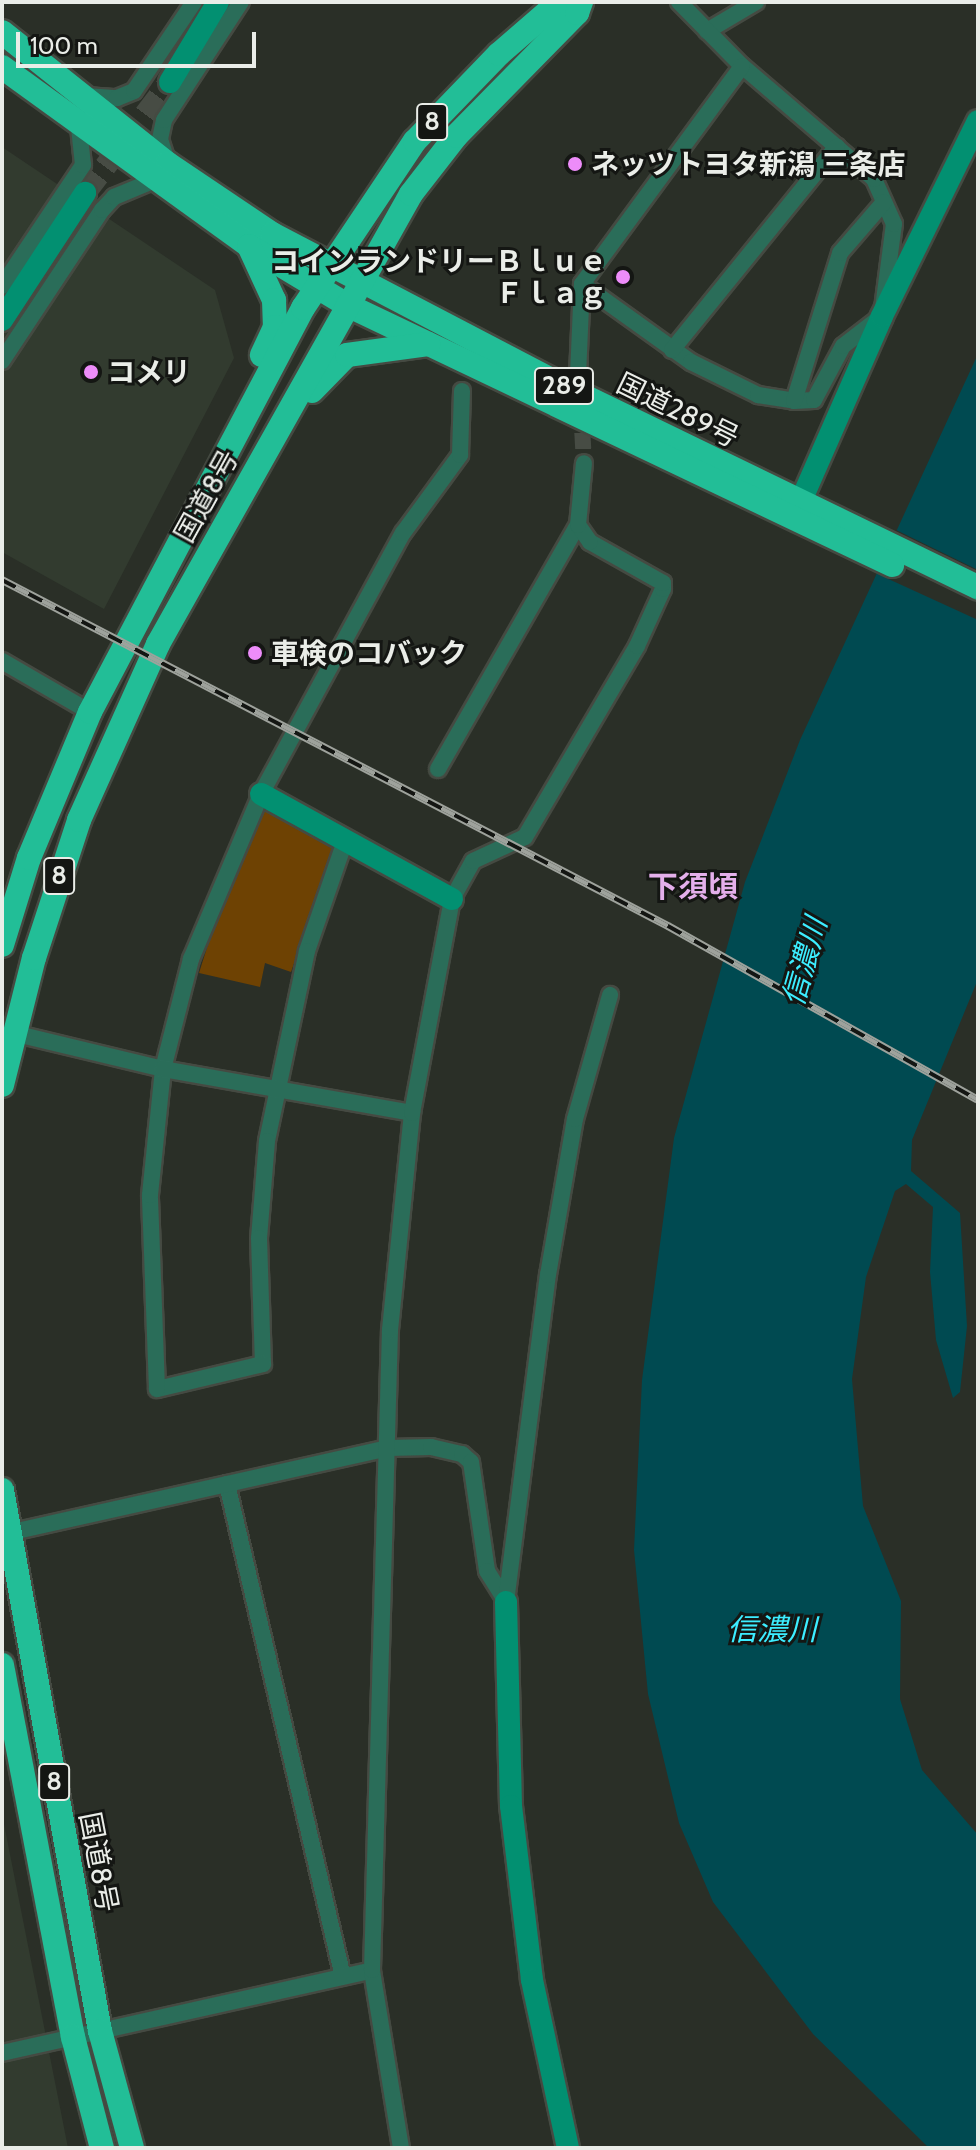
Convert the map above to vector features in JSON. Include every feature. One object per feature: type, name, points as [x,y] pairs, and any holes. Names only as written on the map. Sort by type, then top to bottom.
[{"type":"highway","name":"国道8号","points":[[2,945],[29,858],[90,712],[316,287],[415,141],[499,54],[559,2]]},
{"type":"highway","name":"国道8号","points":[[2,1085],[6,1030],[56,886],[120,724],[166,630],[360,281],[425,174],[577,13],[581,2]]},
{"type":"highway","points":[[2,25],[23,47]]},
{"type":"highway","name":"国道289号","points":[[2,32],[23,47],[82,107],[249,246],[347,305],[822,524],[978,587]]},
{"type":"highway","name":"国道289号","points":[[2,67],[82,107]]},
{"type":"highway","name":"国道289号","points":[[161,172],[360,281],[800,503],[822,524],[978,605]]},
{"type":"highway","points":[[234,439],[238,399],[272,336],[276,315],[270,287],[249,246]]},
{"type":"highway","points":[[296,396],[313,390],[347,355],[428,344]]},
{"type":"highway","name":"国道8号","points":[[2,1490],[5,1533],[100,2031],[132,2148]]},
{"type":"highway","name":"国道8号","points":[[2,1665],[73,2037],[102,2148]]},
{"type":"street","points":[[2,286],[83,165],[82,107],[134,91],[194,2]]},
{"type":"street","points":[[170,82],[218,2]]},
{"type":"street","points":[[2,361],[102,210],[114,197],[161,172],[160,139],[164,120],[241,2]]},
{"type":"street","points":[[582,284],[672,350],[758,395],[794,401],[814,400],[843,346],[882,316],[894,224],[874,179],[742,66],[679,2]]},
{"type":"street","points":[[707,31],[756,2]]},
{"type":"street","points":[[578,375],[582,284],[742,66]]},
{"type":"street","points":[[800,503],[882,316],[978,121]]},
{"type":"street","points":[[672,350],[837,146]]},
{"type":"street","points":[[2,320],[85,193]]},
{"type":"street","points":[[794,401],[840,253],[884,202]]},
{"type":"street","points":[[344,844],[307,951],[275,1090],[261,1184],[263,1364],[157,1389],[150,1223],[163,1069],[191,959],[261,794],[403,533],[460,455],[462,391]]},
{"type":"street","points":[[438,769],[578,525],[584,463]]},
{"type":"street","points":[[401,2148],[372,1970],[390,1330],[412,1113],[452,899],[473,861],[525,837],[637,646],[663,589],[663,583],[590,542],[578,525]]},
{"type":"street","points":[[2,661],[90,712]]},
{"type":"street","points":[[261,794],[344,844],[452,899]]},
{"type":"street","points":[[568,2148],[532,1980],[512,1821],[505,1701],[506,1602],[548,1275],[575,1119],[610,995]]},
{"type":"street","points":[[6,1030],[163,1069],[412,1113]]},
{"type":"street","points":[[5,1533],[388,1448],[431,1447],[462,1454],[471,1462],[487,1571],[506,1602]]},
{"type":"street","points":[[227,1484],[343,1977]]},
{"type":"street","points":[[2,2053],[372,1970]]},
{"type":"shaded area","points":[[2,147],[215,290],[234,358],[104,609],[2,552]]},
{"type":"shaded area","points":[[263,806],[334,848],[291,972],[265,963],[260,987],[199,973],[221,903]]},
{"type":"shaded area","points":[[2,1814],[68,2148],[2,2148]]},
{"type":"water","name":"信濃川","points":[[978,354],[978,979],[912,1140],[911,1171],[960,1213],[967,1326],[960,1392],[953,1398],[936,1340],[930,1272],[933,1207],[906,1184],[895,1191],[866,1277],[852,1379],[863,1506],[901,1601],[900,1699],[922,1770],[978,1835],[978,2148],[929,2148],[813,2034],[713,1902],[679,1823],[648,1694],[634,1550],[642,1380],[674,1138],[745,882],[800,740]]},
{"type":"pier","points":[[892,528],[978,570],[978,620],[871,571]]},
{"type":"tunnel","points":[[85,193],[170,82]]},
{"type":"tunnel","points":[[581,409],[584,463]]},
{"type":"railway","points":[[2,580],[668,926],[978,1100]]},
{"type":"place","name":"ネッツトヨタ新潟 三条店","points":[[575,164]]},
{"type":"place","name":"コインランドリーＢｌｕｅ Ｆｌａｇ","points":[[623,277]]},
{"type":"place","name":"コメリ","points":[[91,372]]},
{"type":"place","name":"車検のコバック","points":[[255,653]]},
{"type":"district","name":"下須頃","points":[[693,887]]}]
